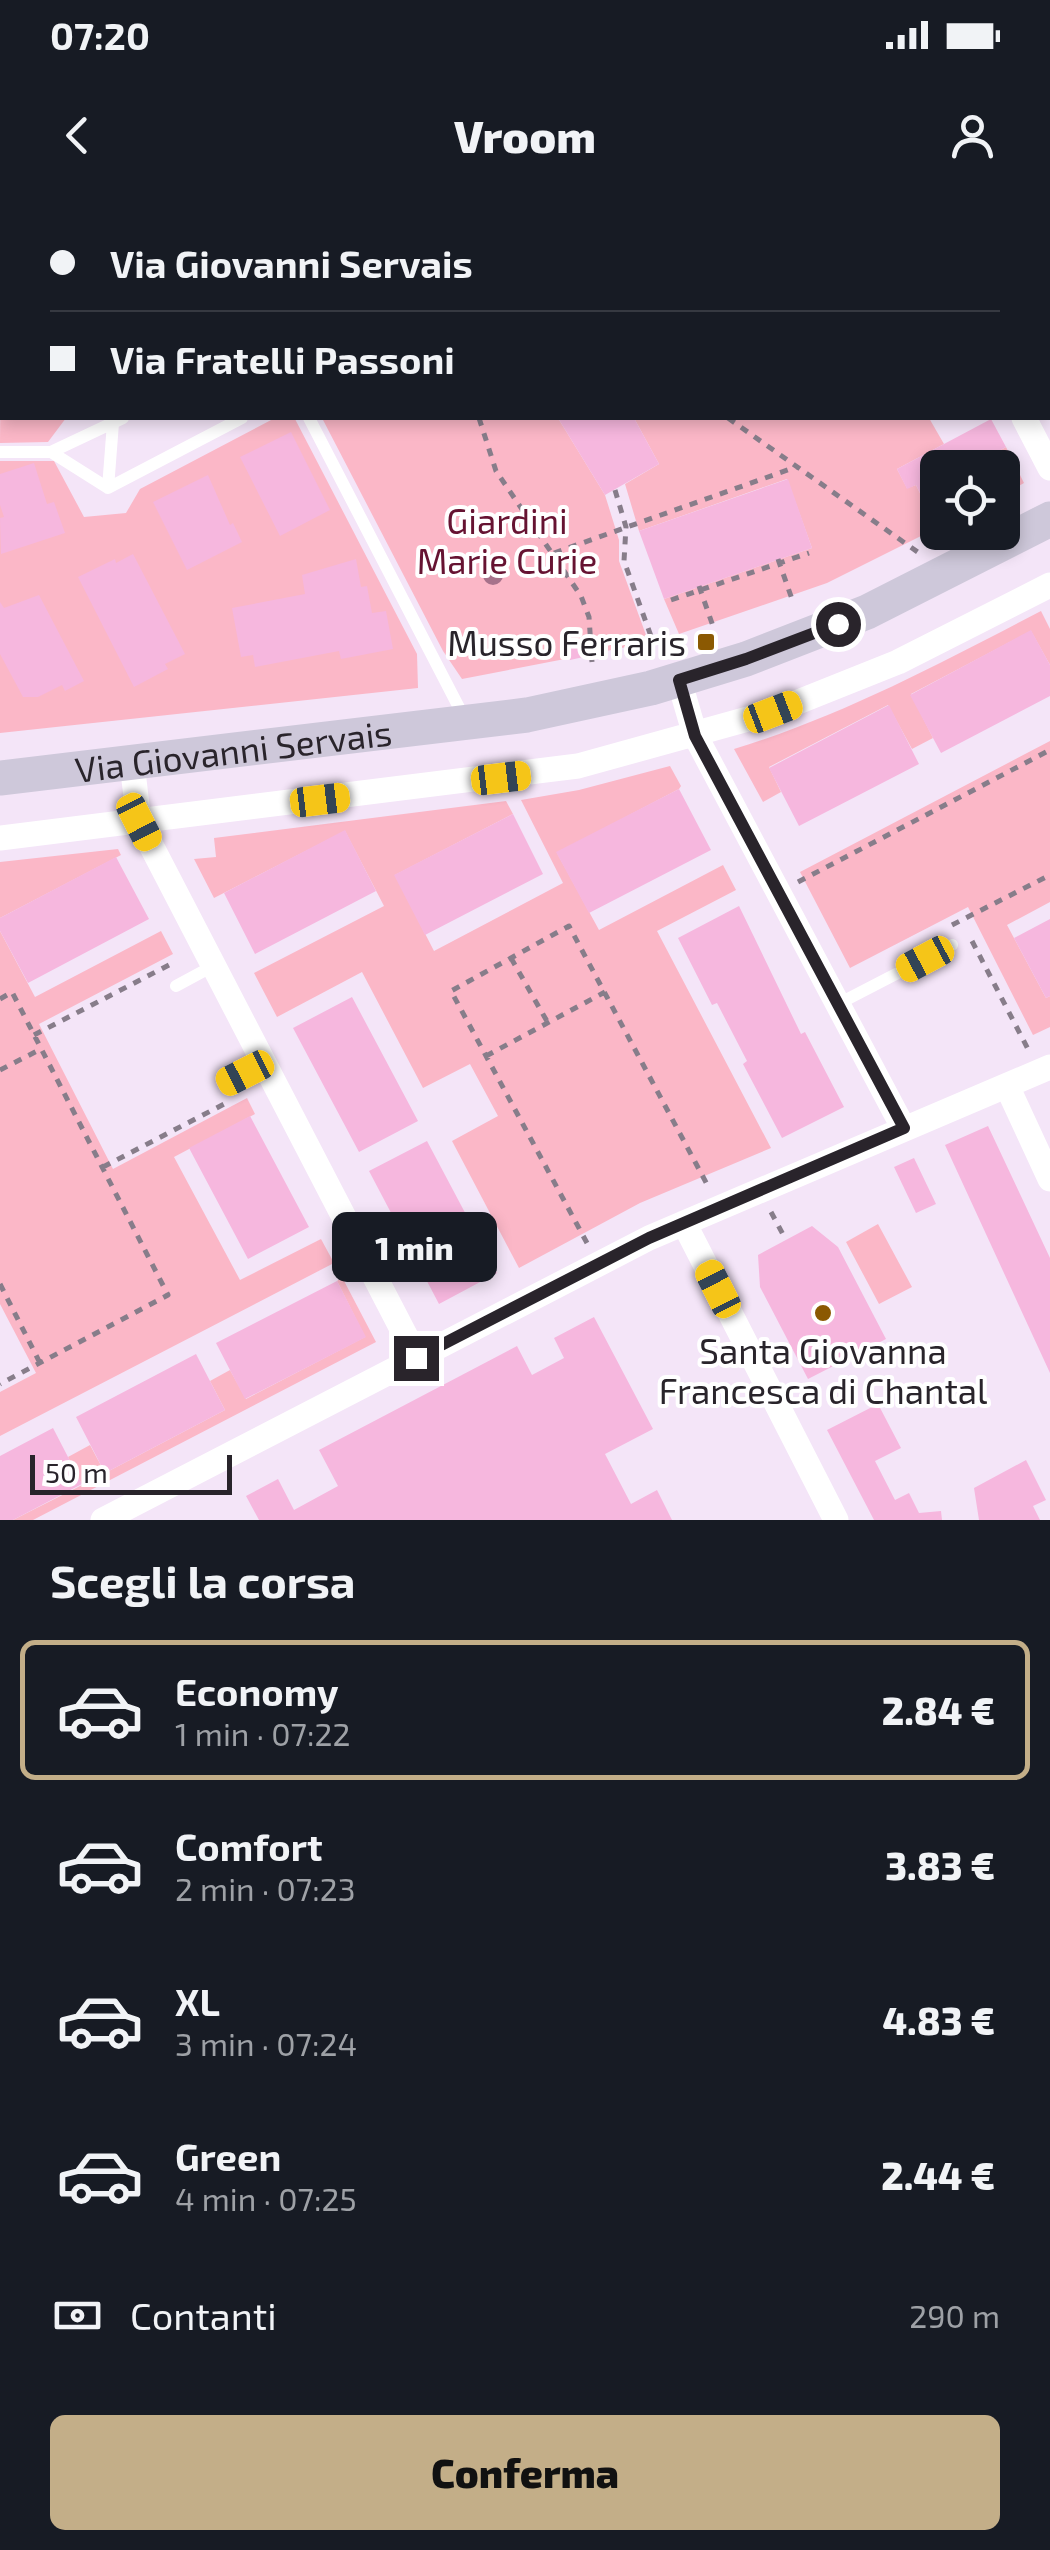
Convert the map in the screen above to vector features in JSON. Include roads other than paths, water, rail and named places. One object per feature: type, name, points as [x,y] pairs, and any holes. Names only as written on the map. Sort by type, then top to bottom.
[{"type":"street","points":[[1025,420],[1050,468]]},
{"type":"street","name":"Via Giovanni Servais","points":[[0,778],[526,716],[679,680],[810,636],[867,612],[1048,524]]},
{"type":"street","name":"Via Giovanni Servais","points":[[0,838],[578,766],[773,712],[898,662],[1050,585]]},
{"type":"street","points":[[679,680],[695,736],[904,1128]]},
{"type":"street","points":[[132,763],[139,822],[416,1358]]},
{"type":"street","points":[[103,1520],[598,1264],[684,1223],[1045,1069]]},
{"type":"street","points":[[1007,1086],[1050,1179]]},
{"type":"street","points":[[684,1223],[836,1520]]},
{"type":"lane","points":[[108,488],[118,420]]},
{"type":"lane","points":[[0,452],[51,452],[118,420]]},
{"type":"lane","points":[[108,488],[238,420]]},
{"type":"lane","points":[[310,420],[467,723]]},
{"type":"lane","points":[[51,452],[108,488]]},
{"type":"lane","points":[[838,1004],[952,945]]},
{"type":"lane","points":[[176,986],[208,956]]},
{"type":"lane","points":[[226,1083],[268,1071]]},
{"type":"place","name":"Musso Ferraris","points":[[706,642]]},
{"type":"place","name":"Santa Giovanna Francesca di Chantal","points":[[823,1313]]},
{"type":"park label","name":"Giardini Marie Curie","points":[[507,540]]}]
